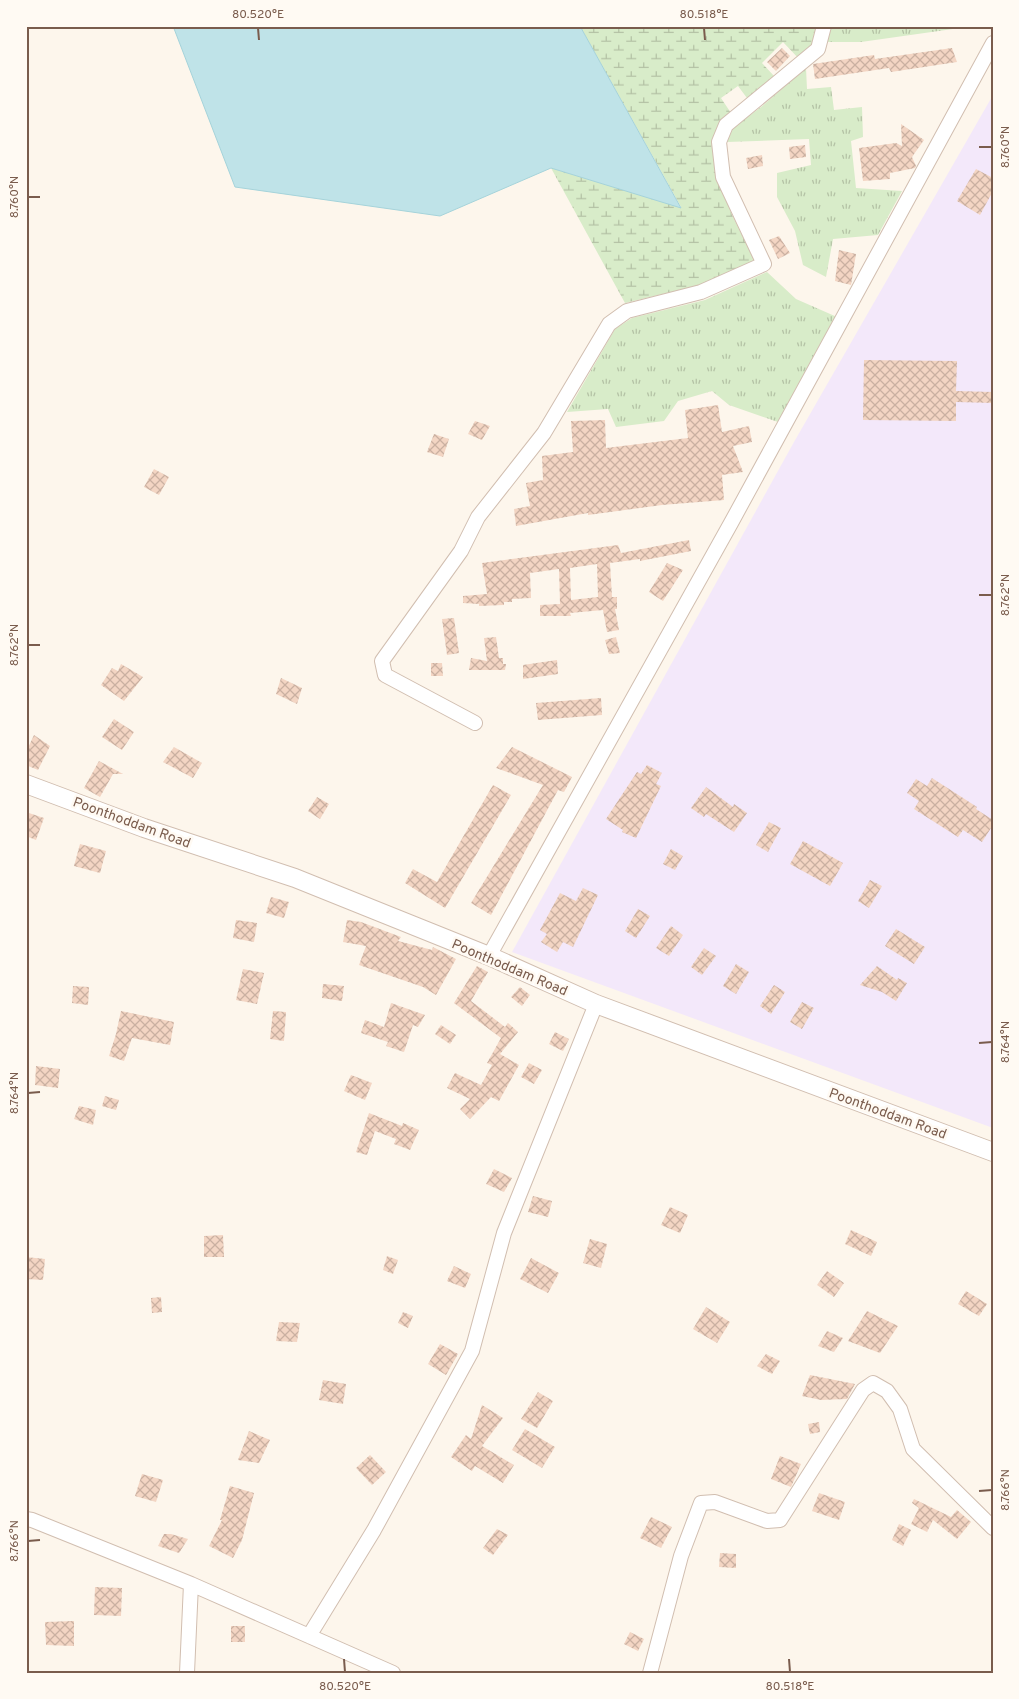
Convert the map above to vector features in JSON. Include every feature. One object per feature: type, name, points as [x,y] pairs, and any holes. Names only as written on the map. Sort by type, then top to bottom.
[{"type":"street","points":[[475,723],[385,674],[382,661],[461,551],[478,517],[544,433],[609,324],[627,311],[702,292],[764,264],[723,178],[719,142],[726,125],[818,49],[824,26]]},
{"type":"street","points":[[489,956],[731,522],[993,43]]},
{"type":"street","name":"Poonthoddam Road","points":[[26,784],[144,828],[294,878],[489,956],[596,1004],[993,1152]]},
{"type":"street","points":[[309,1636],[374,1530],[472,1351],[504,1233],[596,1004]]},
{"type":"street","points":[[650,1673],[681,1556],[702,1503],[715,1502],[767,1522],[780,1520],[863,1390],[873,1383],[887,1391],[900,1409],[913,1449],[993,1528]]},
{"type":"street","points":[[26,1520],[32,1520],[191,1584],[392,1673]]},
{"type":"street","points":[[187,1673],[191,1584]]},
{"type":"shaded area","points":[[993,95],[993,1128],[512,952],[794,442]]},
{"type":"green space","points":[[580,26],[818,26],[813,47],[800,60],[783,42],[762,63],[774,76],[747,98],[738,86],[721,98],[731,113],[718,179],[732,215],[755,261],[700,285],[625,303],[551,168],[681,207]]},
{"type":"green space","points":[[829,26],[974,26],[861,42],[825,42]]},
{"type":"green space","points":[[806,68],[807,89],[831,87],[834,110],[862,107],[863,137],[851,141],[856,188],[902,191],[878,235],[833,239],[826,277],[803,265],[795,231],[777,197],[777,173],[811,165],[809,139],[727,142],[733,128],[761,107]]},
{"type":"green space","points":[[767,272],[796,299],[837,317],[778,422],[729,405],[712,391],[678,401],[664,421],[616,427],[608,409],[567,412],[615,329],[632,318],[705,300]]},
{"type":"water","points":[[173,26],[580,26],[681,208],[551,168],[440,216],[235,187]]},
{"type":"building","points":[[782,48],[790,56],[776,71],[767,62]]},
{"type":"building","points":[[952,48],[957,62],[891,72],[889,68],[815,79],[813,64],[874,55],[875,59]]},
{"type":"building","points":[[901,124],[924,140],[912,157],[915,168],[890,173],[890,179],[863,181],[859,148],[896,143],[902,146]]},
{"type":"building","points":[[805,145],[806,157],[790,159],[789,147]]},
{"type":"building","points":[[762,155],[763,166],[748,169],[746,158]]},
{"type":"building","points":[[976,169],[993,178],[993,191],[980,215],[957,201]]},
{"type":"building","points":[[779,236],[790,253],[778,259],[769,240]]},
{"type":"building","points":[[839,250],[856,254],[851,285],[835,281]]},
{"type":"building","points":[[864,360],[957,361],[956,391],[993,392],[993,403],[956,402],[956,421],[863,420]]},
{"type":"building","points":[[718,405],[722,432],[749,426],[752,442],[733,446],[743,472],[722,475],[724,500],[662,505],[588,515],[588,513],[516,526],[514,509],[530,506],[526,483],[543,480],[542,456],[573,452],[571,421],[605,420],[606,448],[688,438],[685,410]]},
{"type":"building","points":[[475,421],[490,426],[482,440],[468,434]]},
{"type":"building","points":[[434,434],[449,439],[443,457],[427,452]]},
{"type":"building","points":[[154,469],[169,477],[159,495],[144,487]]},
{"type":"building","points":[[689,540],[691,551],[640,561],[640,559],[610,563],[612,597],[617,597],[617,609],[615,609],[619,630],[607,632],[603,610],[570,613],[571,616],[540,616],[540,605],[560,604],[559,569],[530,573],[531,598],[512,599],[512,602],[504,602],[504,605],[479,606],[479,604],[463,603],[463,596],[487,594],[482,563],[618,545],[621,553]],"holes":[[[597,564],[598,597],[571,600],[570,568]]]},
{"type":"building","points":[[667,563],[683,570],[663,601],[649,592]]},
{"type":"building","points":[[454,618],[459,653],[447,655],[442,619]]},
{"type":"building","points":[[496,637],[499,658],[503,658],[503,664],[506,664],[505,670],[469,670],[471,658],[487,661],[484,638]]},
{"type":"building","points":[[616,637],[620,653],[609,654],[605,640]]},
{"type":"building","points":[[557,660],[558,674],[523,679],[523,665]]},
{"type":"building","points":[[431,663],[442,663],[443,676],[431,676]]},
{"type":"building","points":[[121,664],[143,677],[124,701],[101,685],[112,668],[118,671]]},
{"type":"building","points":[[281,678],[302,688],[297,704],[276,694]]},
{"type":"building","points":[[601,698],[602,715],[538,720],[536,703]]},
{"type":"building","points":[[114,719],[134,732],[122,750],[102,737]]},
{"type":"building","points":[[34,735],[50,746],[38,770],[26,765],[26,752]]},
{"type":"building","points":[[174,747],[202,763],[193,778],[163,762]]},
{"type":"building","points":[[512,747],[572,777],[564,792],[558,790],[491,915],[471,903],[543,785],[496,768]]},
{"type":"building","points":[[99,761],[123,774],[113,774],[100,797],[84,788]]},
{"type":"building","points":[[647,765],[662,773],[656,784],[661,786],[636,838],[622,832],[623,830],[606,819],[637,772],[641,774]]},
{"type":"building","points":[[932,778],[977,807],[976,809],[993,820],[993,825],[982,842],[963,830],[958,837],[914,809],[919,801],[907,793],[916,779],[927,786]]},
{"type":"building","points":[[493,785],[511,795],[445,908],[405,883],[413,869],[437,882]]},
{"type":"building","points":[[706,787],[733,807],[734,804],[747,813],[734,832],[706,814],[704,817],[691,808]]},
{"type":"building","points":[[317,797],[329,804],[320,819],[308,811]]},
{"type":"building","points":[[26,812],[44,818],[36,840],[26,836]]},
{"type":"building","points":[[769,822],[781,828],[768,852],[756,845]]},
{"type":"building","points":[[803,841],[843,863],[830,886],[790,864]]},
{"type":"building","points":[[80,844],[106,851],[100,873],[74,866]]},
{"type":"building","points":[[671,849],[683,856],[675,870],[663,864]]},
{"type":"building","points":[[870,880],[882,886],[869,908],[858,901]]},
{"type":"building","points":[[583,888],[598,895],[573,947],[563,942],[557,952],[541,942],[547,934],[540,930],[560,893],[576,901]]},
{"type":"building","points":[[271,897],[289,902],[284,918],[266,913]]},
{"type":"building","points":[[638,909],[650,916],[636,938],[625,931]]},
{"type":"building","points":[[236,920],[257,923],[254,942],[233,938]]},
{"type":"building","points":[[347,920],[361,922],[401,937],[398,941],[432,950],[433,947],[456,959],[436,995],[423,987],[359,965],[366,946],[343,942]]},
{"type":"building","points":[[671,926],[683,935],[669,956],[656,948]]},
{"type":"building","points":[[896,929],[925,947],[914,964],[885,946]]},
{"type":"building","points":[[704,948],[716,956],[702,975],[691,967]]},
{"type":"building","points":[[736,964],[749,972],[736,994],[723,986]]},
{"type":"building","points":[[477,966],[488,972],[471,1001],[505,1027],[508,1023],[518,1032],[500,1054],[519,1065],[499,1101],[491,1097],[470,1119],[460,1109],[470,1099],[447,1088],[455,1073],[481,1085],[492,1065],[487,1063],[501,1038],[454,1003]]},
{"type":"building","points":[[877,966],[897,980],[898,978],[907,983],[896,1001],[882,992],[860,985]]},
{"type":"building","points":[[243,969],[264,973],[257,1004],[236,1000]]},
{"type":"building","points":[[323,984],[344,986],[342,1001],[322,998]]},
{"type":"building","points":[[774,985],[785,992],[771,1014],[760,1006]]},
{"type":"building","points":[[73,986],[89,987],[88,1005],[72,1003]]},
{"type":"building","points":[[520,987],[530,995],[522,1006],[511,997]]},
{"type":"building","points":[[802,1002],[814,1008],[802,1029],[790,1022]]},
{"type":"building","points":[[391,1003],[425,1015],[418,1027],[413,1025],[404,1052],[386,1046],[388,1042],[361,1033],[365,1020],[384,1027]]},
{"type":"building","points":[[121,1011],[174,1022],[170,1045],[132,1038],[124,1061],[109,1056]]},
{"type":"building","points":[[273,1011],[286,1012],[284,1041],[270,1039]]},
{"type":"building","points":[[441,1025],[456,1035],[450,1044],[435,1034]]},
{"type":"building","points":[[555,1032],[569,1039],[563,1051],[549,1044]]},
{"type":"building","points":[[529,1063],[542,1070],[534,1084],[521,1077]]},
{"type":"building","points":[[36,1066],[60,1069],[58,1088],[35,1085]]},
{"type":"building","points":[[351,1075],[372,1083],[365,1100],[344,1091]]},
{"type":"building","points":[[105,1096],[119,1100],[116,1110],[102,1106]]},
{"type":"building","points":[[79,1106],[96,1110],[93,1125],[74,1119]]},
{"type":"building","points":[[369,1113],[402,1126],[403,1123],[419,1130],[410,1150],[394,1144],[396,1139],[375,1131],[367,1155],[356,1152]]},
{"type":"building","points":[[494,1169],[512,1178],[504,1192],[486,1184]]},
{"type":"building","points":[[533,1196],[552,1201],[548,1217],[528,1212]]},
{"type":"building","points":[[670,1207],[688,1215],[680,1233],[661,1225]]},
{"type":"building","points":[[851,1230],[877,1242],[871,1256],[845,1244]]},
{"type":"building","points":[[223,1235],[224,1257],[204,1257],[204,1236]]},
{"type":"building","points":[[590,1239],[607,1244],[601,1268],[583,1263]]},
{"type":"building","points":[[387,1256],[398,1260],[393,1274],[383,1270]]},
{"type":"building","points":[[26,1257],[45,1259],[43,1280],[26,1279]]},
{"type":"building","points":[[531,1258],[559,1273],[548,1293],[520,1279]]},
{"type":"building","points":[[454,1266],[471,1274],[465,1288],[447,1281]]},
{"type":"building","points":[[827,1271],[844,1283],[834,1297],[817,1285]]},
{"type":"building","points":[[966,1291],[987,1304],[979,1316],[958,1304]]},
{"type":"building","points":[[161,1297],[162,1312],[152,1313],[151,1298]]},
{"type":"building","points":[[706,1307],[730,1322],[717,1343],[693,1329]]},
{"type":"building","points":[[867,1311],[898,1326],[880,1353],[848,1341]]},
{"type":"building","points":[[403,1312],[413,1316],[408,1328],[398,1323]]},
{"type":"building","points":[[279,1322],[300,1323],[297,1342],[276,1341]]},
{"type":"building","points":[[827,1331],[843,1338],[834,1352],[818,1346]]},
{"type":"building","points":[[440,1344],[458,1354],[446,1375],[428,1364]]},
{"type":"building","points":[[766,1354],[780,1361],[772,1374],[757,1366]]},
{"type":"building","points":[[810,1375],[855,1384],[847,1399],[821,1400],[802,1396]]},
{"type":"building","points":[[323,1380],[346,1384],[343,1404],[319,1400]]},
{"type":"building","points":[[538,1392],[553,1401],[537,1428],[521,1419]]},
{"type":"building","points":[[482,1405],[503,1418],[482,1446],[514,1465],[503,1483],[475,1466],[472,1471],[451,1457],[466,1435],[471,1439]]},
{"type":"building","points":[[819,1422],[820,1432],[810,1434],[808,1424]]},
{"type":"building","points":[[525,1429],[555,1447],[542,1468],[512,1450]]},
{"type":"building","points":[[249,1431],[270,1440],[259,1463],[238,1460]]},
{"type":"building","points":[[370,1455],[386,1472],[372,1485],[356,1468]]},
{"type":"building","points":[[780,1456],[801,1464],[791,1487],[771,1479]]},
{"type":"building","points":[[142,1474],[163,1480],[156,1502],[135,1496]]},
{"type":"building","points":[[230,1486],[254,1493],[242,1540],[233,1558],[209,1546],[222,1520],[220,1520]]},
{"type":"building","points":[[819,1493],[845,1502],[839,1520],[812,1511]]},
{"type":"building","points":[[914,1499],[951,1517],[957,1510],[971,1522],[957,1539],[933,1520],[927,1532],[911,1524],[919,1508],[912,1503]]},
{"type":"building","points":[[651,1517],[672,1527],[661,1548],[640,1538]]},
{"type":"building","points":[[899,1524],[911,1530],[903,1546],[892,1540]]},
{"type":"building","points":[[497,1529],[508,1535],[493,1555],[483,1548]]},
{"type":"building","points":[[164,1534],[188,1539],[179,1553],[158,1546]]},
{"type":"building","points":[[720,1553],[736,1554],[736,1568],[719,1567]]},
{"type":"building","points":[[95,1587],[122,1588],[121,1616],[94,1615]]},
{"type":"building","points":[[74,1621],[74,1646],[46,1645],[45,1622]]},
{"type":"building","points":[[231,1626],[245,1626],[245,1642],[231,1642]]},
{"type":"building","points":[[630,1632],[644,1639],[638,1651],[624,1644]]}]
